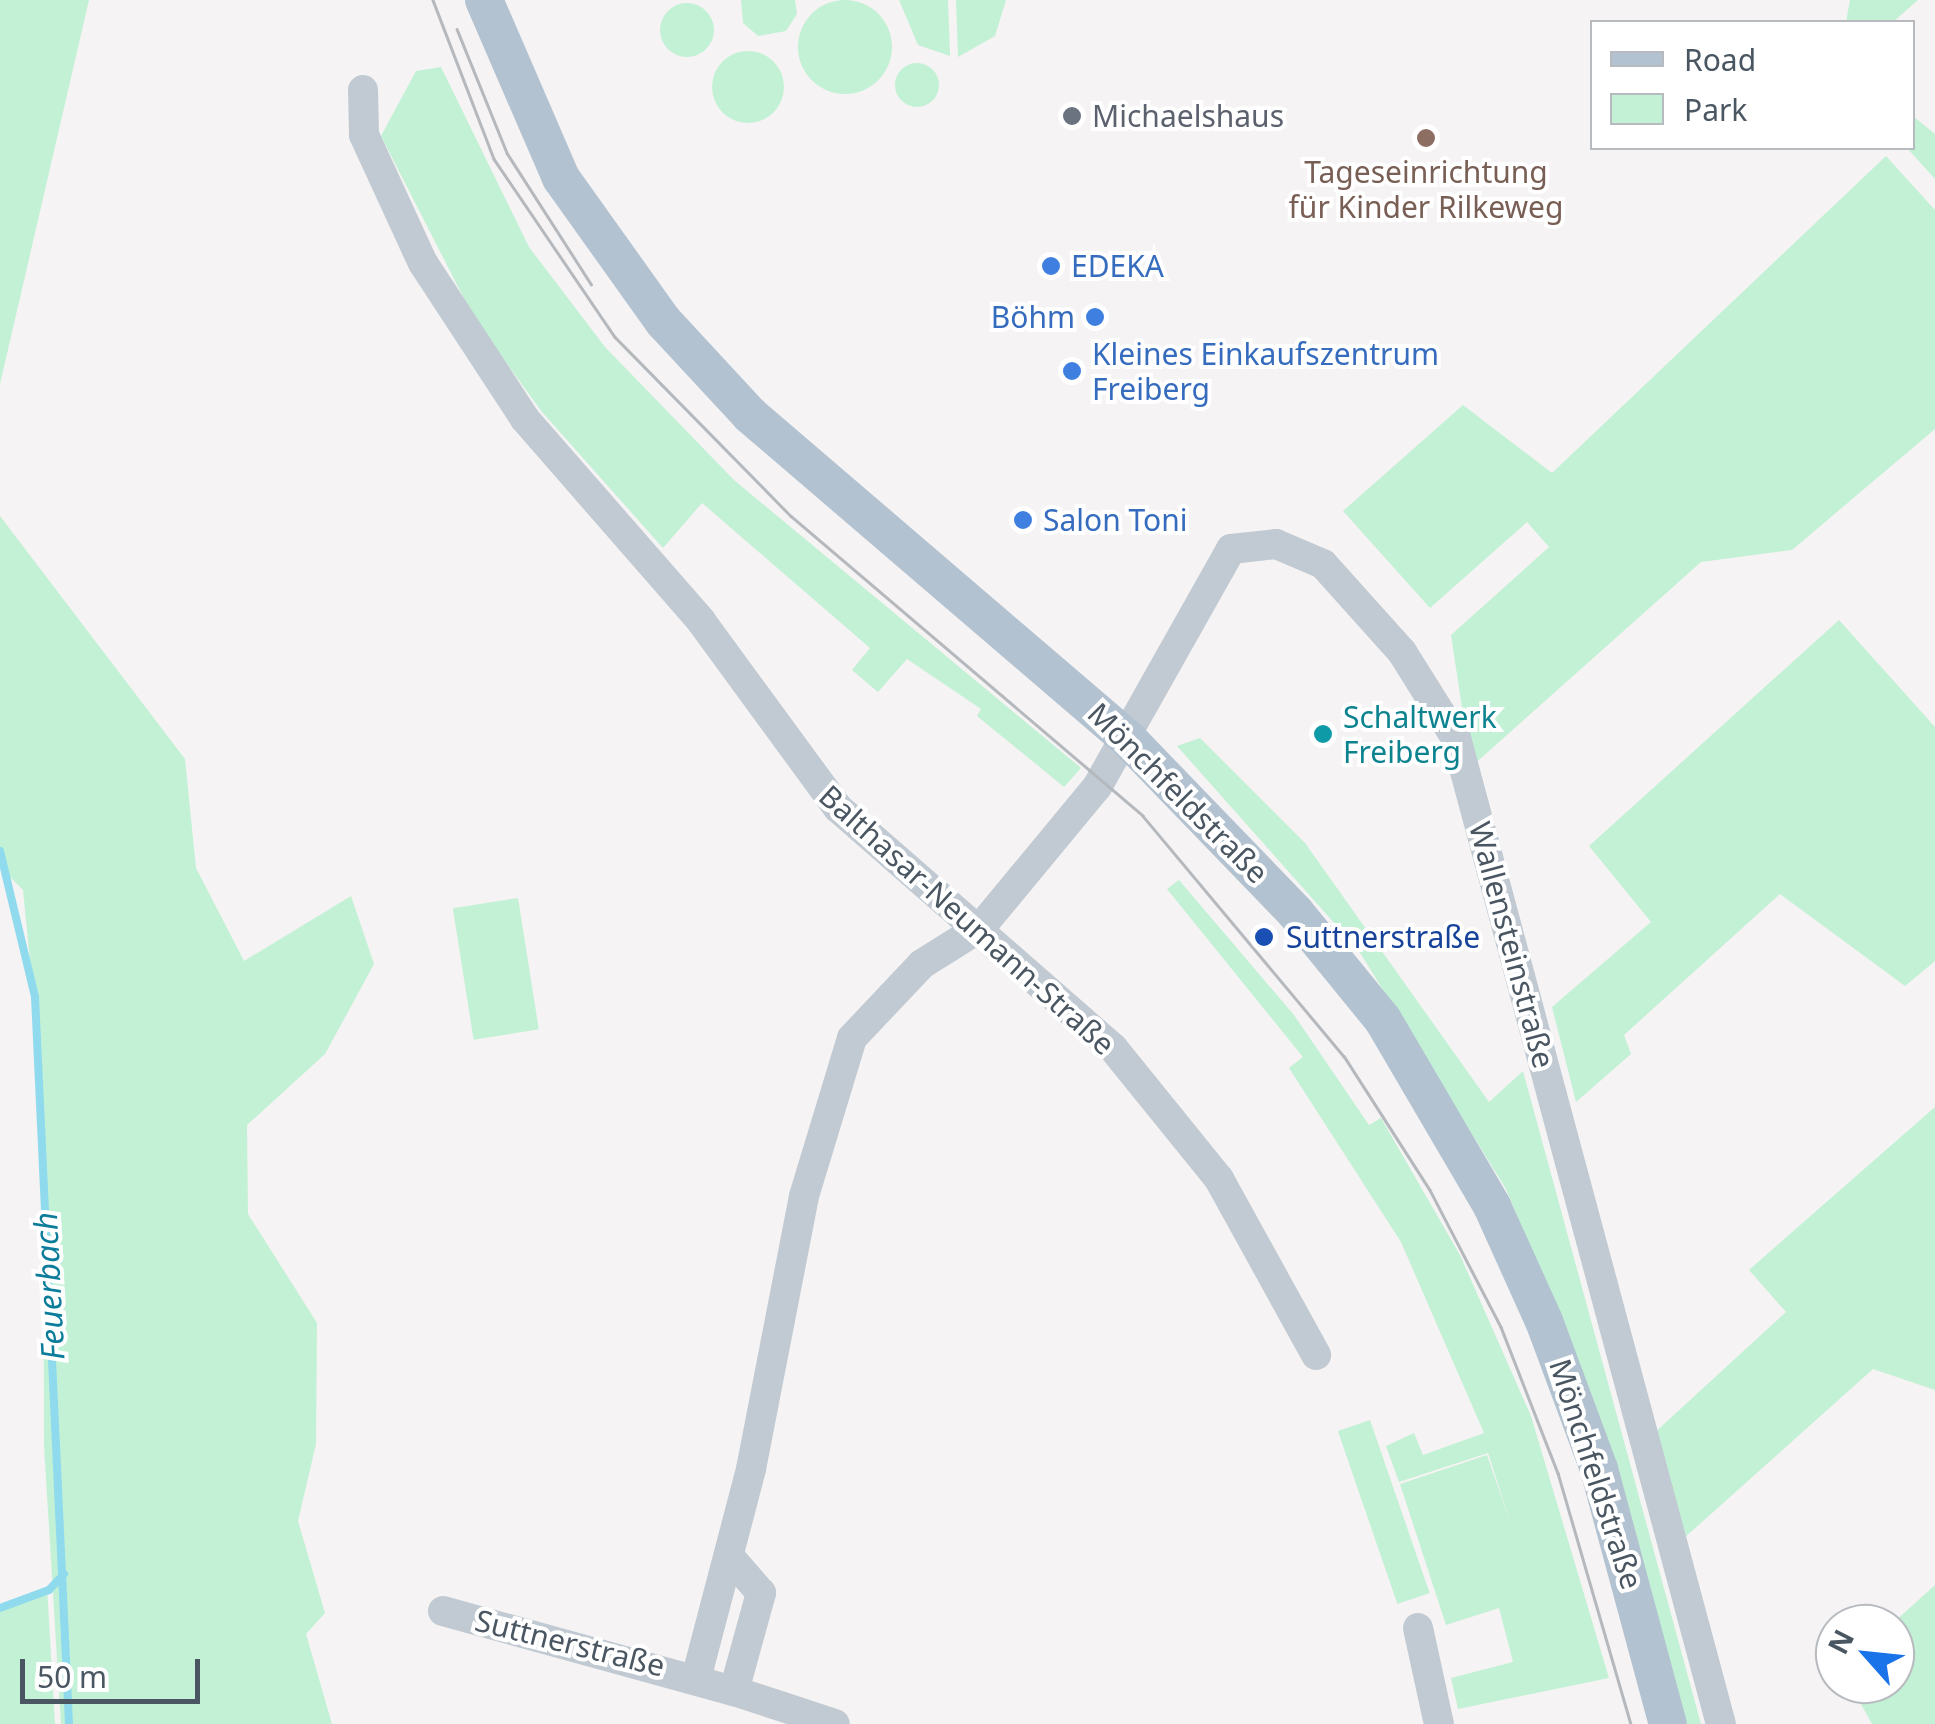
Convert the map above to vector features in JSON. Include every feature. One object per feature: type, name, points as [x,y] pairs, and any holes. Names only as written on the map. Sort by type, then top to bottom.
[{"type":"main road","name":"Mönchfeldstraße","points":[[484,0],[560,178],[663,321],[750,414],[1128,738],[1343,969],[1474,1175],[1573,1393],[1668,1724]]},
{"type":"street","name":"Balthasar-Neumann-Straße","points":[[363,90],[364,135],[423,263],[525,419],[701,621],[838,808],[981,927],[1112,1048],[1218,1179],[1316,1355]]},
{"type":"street","name":"Wallensteinstraße","points":[[1128,738],[1231,549],[1276,544],[1323,564],[1402,652],[1456,738],[1721,1724]]},
{"type":"street","name":"Suttnerstraße","points":[[697,1676],[729,1556],[804,1196],[852,1038],[922,964],[981,927],[1128,738]]},
{"type":"street","points":[[729,1556],[761,1593],[734,1692]]},
{"type":"street","name":"Suttnerstraße","points":[[442,1612],[697,1676],[835,1724]]},
{"type":"street","points":[[1418,1628],[1439,1724]]},
{"type":"green space","points":[[0,0],[89,0],[0,384]]},
{"type":"green space","points":[[741,0],[795,0],[797,14],[786,31],[758,36],[743,23]]},
{"type":"green space","points":[[845,0],[863,3],[878,14],[889,29],[889,65],[878,80],[863,91],[845,94],[827,91],[812,80],[801,65],[798,47],[801,29],[812,14],[827,3]]},
{"type":"green space","points":[[899,0],[948,0],[950,56],[918,45]]},
{"type":"green space","points":[[956,0],[1006,0],[995,36],[958,57]]},
{"type":"green space","points":[[1850,0],[1918,0],[1895,20],[1846,20]]},
{"type":"green space","points":[[687,3],[706,11],[714,30],[706,49],[687,57],[668,49],[660,30],[668,11]]},
{"type":"green space","points":[[748,51],[773,62],[784,87],[773,112],[748,123],[723,112],[712,87],[723,62]]},
{"type":"green space","points":[[917,63],[932,70],[939,85],[932,100],[917,107],[902,100],[895,85],[902,70]]},
{"type":"green space","points":[[441,67],[529,247],[605,347],[734,480],[1081,768],[1064,787],[977,716],[981,709],[907,659],[878,692],[852,670],[870,648],[702,503],[663,548],[542,412],[475,320],[381,136],[416,71]]},
{"type":"green space","points":[[1915,118],[1935,134],[1935,179],[1909,150],[1915,150]]},
{"type":"green space","points":[[1886,156],[1935,210],[1935,429],[1792,550],[1701,562],[1471,767],[1451,635],[1549,547],[1527,522],[1430,608],[1343,511],[1463,405],[1552,473]]},
{"type":"green space","points":[[0,516],[185,759],[196,868],[244,961],[351,896],[374,964],[325,1054],[247,1125],[248,1214],[317,1323],[316,1444],[298,1521],[325,1613],[306,1634],[332,1724],[61,1724],[44,1446],[43,1091],[23,890],[0,867]]},
{"type":"green space","points":[[1839,620],[1935,727],[1935,961],[1905,986],[1780,894],[1624,1035],[1631,1054],[1576,1102],[1552,1007],[1651,922],[1589,846]]},
{"type":"green space","points":[[1200,738],[1305,843],[1489,1102],[1523,1071],[1701,1724],[1681,1724],[1588,1389],[1506,1189],[1359,951],[1177,746]]},
{"type":"green space","points":[[1179,880],[1294,1015],[1369,1125],[1381,1118],[1460,1255],[1531,1416],[1609,1678],[1458,1709],[1451,1678],[1513,1662],[1499,1608],[1446,1625],[1400,1484],[1487,1455],[1511,1524],[1488,1453],[1399,1482],[1386,1446],[1414,1433],[1423,1455],[1484,1433],[1401,1242],[1289,1068],[1303,1057],[1167,889]]},
{"type":"green space","points":[[518,898],[539,1029],[474,1040],[453,908]]},
{"type":"green space","points":[[1935,1107],[1935,1390],[1873,1369],[1683,1539],[1652,1435],[1786,1312],[1749,1270]]},
{"type":"green space","points":[[1370,1420],[1430,1593],[1397,1604],[1338,1431]]},
{"type":"green space","points":[[1935,1585],[1935,1724],[1872,1724],[1861,1704],[1915,1704],[1914,1604]]},
{"type":"green space","points":[[47,1587],[55,1724],[0,1724],[0,1612]]},
{"type":"waterway","name":"Feuerbach","points":[[0,851],[35,997],[69,1724]]},
{"type":"waterway","points":[[0,1608],[49,1590],[64,1574]]},
{"type":"tram line","points":[[433,0],[494,159],[615,337],[791,516],[1143,816],[1344,1056],[1430,1190],[1501,1327],[1558,1473],[1631,1724]]},
{"type":"tram line","points":[[457,29],[507,153],[591,284]]},
{"type":"place","name":"Michaelshaus","points":[[1072,116]]},
{"type":"place","name":"Tageseinrichtung für Kinder Rilkeweg","points":[[1426,138]]},
{"type":"place","name":"EDEKA","points":[[1051,266]]},
{"type":"place","name":"Böhm","points":[[1095,317]]},
{"type":"place","name":"Kleines Einkaufszentrum Freiberg","points":[[1072,371]]},
{"type":"place","name":"Salon Toni","points":[[1023,520]]},
{"type":"place","name":"Schaltwerk Freiberg","points":[[1323,734]]},
{"type":"place","name":"Suttnerstraße","points":[[1264,937]]}]
